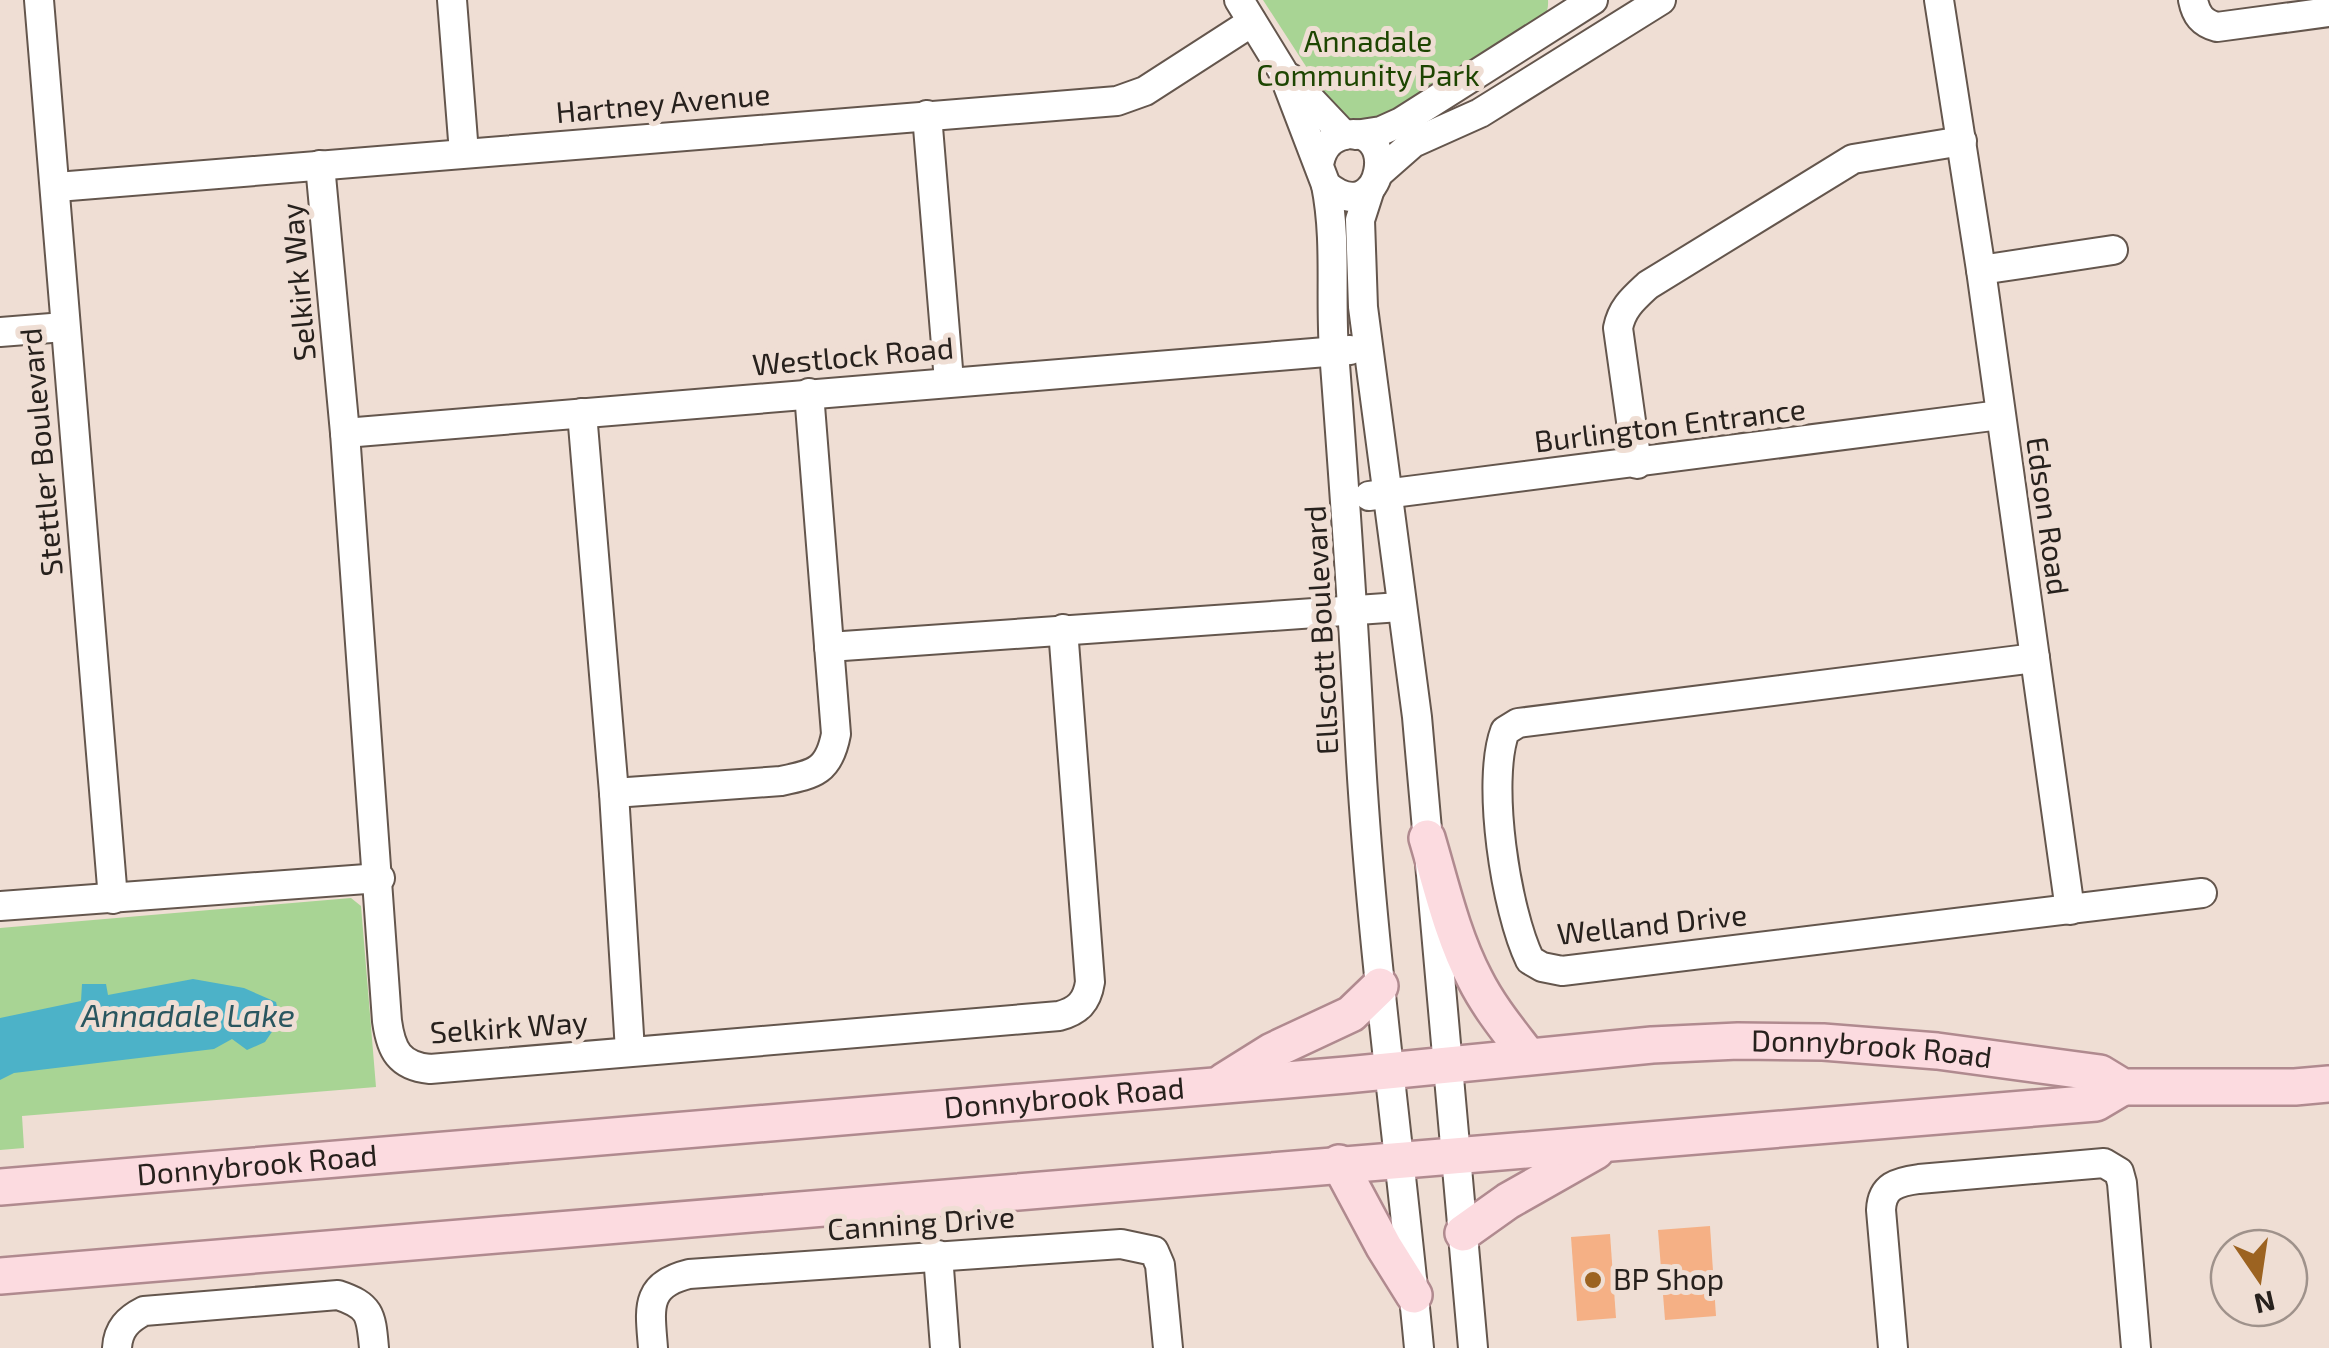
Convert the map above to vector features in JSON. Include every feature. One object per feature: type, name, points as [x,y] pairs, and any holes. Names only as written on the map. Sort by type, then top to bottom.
[{"type":"main road","points":[[1427,838],[1459,943],[1474,977],[1492,1009],[1528,1056]]},
{"type":"main road","points":[[1219,1084],[1272,1051],[1342,1020],[1380,986]]},
{"type":"main road","name":"Donnybrook Road","points":[[0,1187],[1704,1042],[1823,1042],[1937,1051],[2100,1073],[2123,1087]]},
{"type":"main road","name":"Donnybrook Road","points":[[0,1276],[2096,1103],[2123,1087],[2329,1084]]},
{"type":"main road","points":[[1463,1232],[1580,1158],[1615,1142]]},
{"type":"main road","points":[[1340,1163],[1414,1295]]},
{"type":"street","name":"Stettler Boulevard","points":[[39,0],[113,899]]},
{"type":"street","points":[[452,0],[464,152]]},
{"type":"street","points":[[1596,42],[1579,4],[1401,122],[1381,132],[1349,135],[1326,146],[1322,175],[1342,196],[1362,194],[1413,143],[1480,113],[1596,42],[1661,0]]},
{"type":"street","name":"Edson Road","points":[[1940,0],[2070,910]]},
{"type":"street","points":[[2194,0],[2199,17],[2216,27],[2329,12]]},
{"type":"street","name":"Hartney Avenue","points":[[56,187],[1131,98],[1245,11]]},
{"type":"street","name":"Ellscott Boulevard","points":[[1245,11],[1282,70],[1322,175],[1334,226],[1334,351],[1355,608],[1360,746],[1380,986],[1420,1348]]},
{"type":"street","name":"Ellscott Boulevard","points":[[1282,70],[1349,135]]},
{"type":"street","points":[[927,115],[949,381]]},
{"type":"street","points":[[1349,135],[1372,144],[1378,153],[1375,180],[1360,220],[1368,350],[1417,717],[1473,1348]]},
{"type":"street","points":[[1637,464],[1618,328],[1621,312],[1632,300],[1648,286],[1853,159],[1962,141]]},
{"type":"street","name":"Selkirk Way","points":[[320,166],[345,432],[388,1021],[390,1040],[402,1062],[414,1068],[430,1068],[1074,1012],[1088,994],[1090,982],[1063,629]]},
{"type":"street","points":[[1981,270],[2112,250]]},
{"type":"street","points":[[0,332],[64,327]]},
{"type":"street","name":"Westlock Road","points":[[345,432],[1368,350]]},
{"type":"street","points":[[614,793],[808,775],[824,766],[832,752],[836,734],[809,394]]},
{"type":"street","points":[[582,413],[614,793],[630,1051]]},
{"type":"street","name":"Burlington Entrance","points":[[1347,498],[2000,416]]},
{"type":"street","points":[[830,647],[1400,607]]},
{"type":"street","name":"Welland Drive","points":[[2035,658],[1518,723],[1505,731],[1497,763],[1504,854],[1513,907],[1530,960],[1542,968],[1562,971],[2070,910]]},
{"type":"street","points":[[0,906],[380,878]]},
{"type":"street","points":[[2070,910],[2202,893]]},
{"type":"street","points":[[1893,1348],[1881,1210],[1888,1188],[1899,1181],[1919,1178],[2104,1164],[2119,1172],[2122,1183],[2136,1348]]},
{"type":"street","name":"Canning Drive","points":[[653,1348],[652,1300],[660,1286],[689,1274],[1122,1244],[1154,1250],[1160,1265],[1168,1348]]},
{"type":"street","points":[[938,1255],[945,1348]]},
{"type":"street","points":[[118,1348],[119,1334],[128,1319],[144,1311],[338,1295],[360,1302],[369,1314],[374,1348]]},
{"type":"green space","name":"Annadale Community Park","points":[[1263,0],[1548,0],[1548,5],[1533,28],[1522,27],[1431,84],[1406,107],[1382,118],[1358,121],[1337,113],[1306,83],[1307,68]]},
{"type":"green space","points":[[351,898],[361,906],[376,1087],[22,1116],[24,1148],[0,1150],[0,928]]},
{"type":"water","name":"Annadale Lake","points":[[193,979],[244,988],[276,1002],[280,1020],[265,1042],[247,1050],[232,1039],[214,1049],[14,1073],[0,1080],[0,1018],[81,1001],[82,984],[106,984],[108,995]]},
{"type":"building","points":[[1710,1226],[1716,1316],[1665,1320],[1658,1230]]},
{"type":"building","points":[[1610,1234],[1616,1318],[1577,1321],[1571,1237]]},
{"type":"place","name":"BP Shop","points":[[1593,1280]]}]
